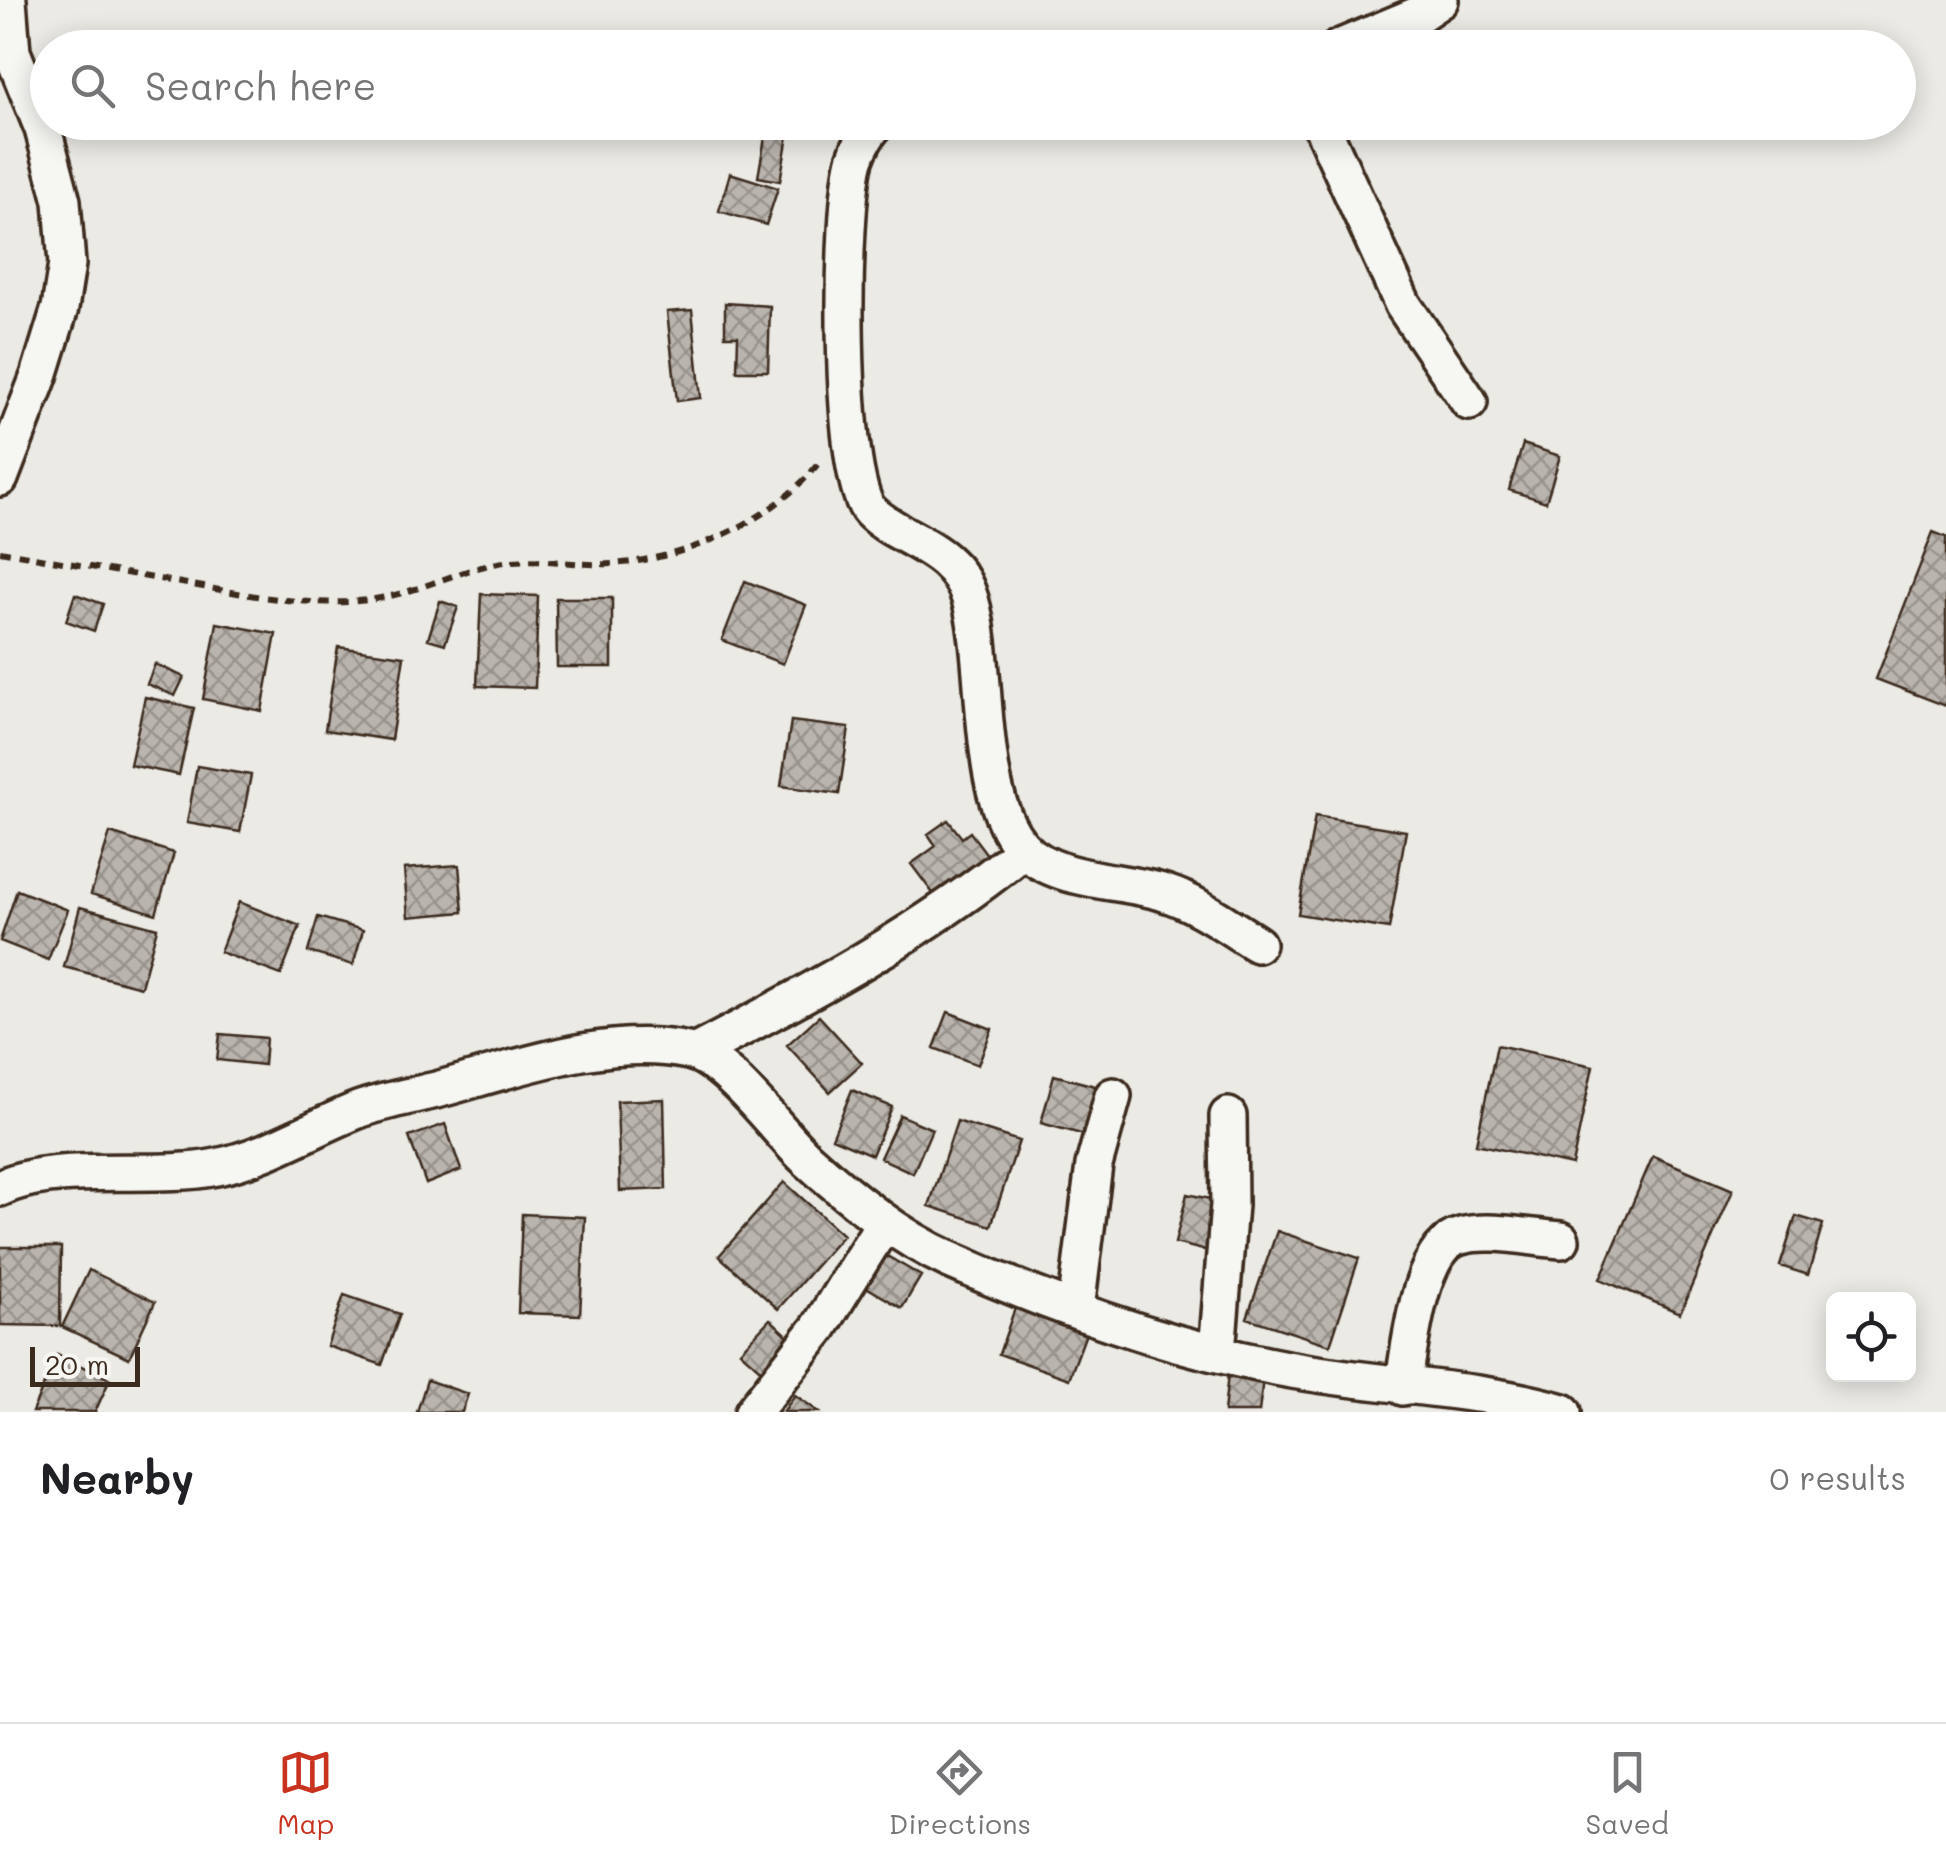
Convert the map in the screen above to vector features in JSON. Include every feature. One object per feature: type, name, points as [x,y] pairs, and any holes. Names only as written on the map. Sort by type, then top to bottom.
[{"type":"street","points":[[1382,30],[1418,15],[1440,0]]},
{"type":"street","points":[[11,2],[12,52],[30,97]]},
{"type":"street","points":[[0,478],[60,308],[67,264],[62,200],[46,140]]},
{"type":"street","points":[[867,140],[854,161],[844,280],[850,375],[847,428],[858,486],[870,510],[943,559],[970,596],[989,761],[1010,830],[1024,850],[1073,873],[1167,894],[1257,944]]},
{"type":"street","points":[[1328,140],[1402,305],[1469,402]]},
{"type":"street","points":[[696,1052],[956,906],[1024,850]]},
{"type":"street","points":[[0,1188],[62,1175],[156,1176],[220,1167],[280,1149],[396,1096],[546,1060],[664,1046],[696,1052],[715,1064],[806,1158],[884,1223],[946,1258],[1171,1342],[1270,1366],[1563,1412]]},
{"type":"street","points":[[1076,1308],[1094,1165],[1114,1096]]},
{"type":"street","points":[[1217,1352],[1229,1205],[1228,1116]]},
{"type":"street","points":[[752,1412],[819,1328],[884,1223]]},
{"type":"street","points":[[1403,1387],[1426,1272],[1445,1242],[1464,1234],[1561,1240]]},
{"type":"path","points":[[0,551],[294,602],[374,599],[456,578],[494,562],[529,559],[612,564],[670,553],[749,522],[798,489],[847,428]]},
{"type":"building","points":[[765,140],[787,140],[780,181],[758,177]]},
{"type":"building","points":[[730,173],[778,188],[766,225],[719,211]]},
{"type":"building","points":[[725,303],[770,306],[768,371],[737,371],[738,336],[725,336]]},
{"type":"building","points":[[692,310],[701,398],[677,401],[667,312]]},
{"type":"building","points":[[1523,444],[1560,456],[1546,502],[1509,490]]},
{"type":"building","points":[[1933,532],[1946,537],[1946,706],[1876,679]]},
{"type":"building","points":[[745,581],[806,605],[783,664],[722,640]]},
{"type":"building","points":[[75,594],[103,604],[94,631],[66,621]]},
{"type":"building","points":[[481,594],[538,596],[535,688],[477,686]]},
{"type":"building","points":[[556,598],[612,598],[612,667],[557,667]]},
{"type":"building","points":[[440,601],[458,607],[445,644],[428,639]]},
{"type":"building","points":[[217,623],[276,634],[262,711],[203,699]]},
{"type":"building","points":[[338,647],[404,656],[391,740],[325,730]]},
{"type":"building","points":[[155,664],[184,677],[175,696],[147,684]]},
{"type":"building","points":[[145,697],[194,708],[179,775],[130,765]]},
{"type":"building","points":[[791,721],[849,728],[839,794],[781,786]]},
{"type":"building","points":[[197,766],[251,775],[240,832],[187,823]]},
{"type":"building","points":[[1315,816],[1406,831],[1389,929],[1298,914]]},
{"type":"building","points":[[948,820],[962,838],[970,832],[988,856],[935,896],[911,864],[936,846],[928,834]]},
{"type":"building","points":[[110,833],[174,853],[156,914],[91,894]]},
{"type":"building","points":[[459,865],[463,912],[408,917],[404,869]]},
{"type":"building","points":[[17,890],[68,910],[48,960],[0,941]]},
{"type":"building","points":[[239,902],[300,926],[281,975],[220,952]]},
{"type":"building","points":[[80,907],[157,928],[141,987],[64,967]]},
{"type":"building","points":[[318,917],[363,930],[353,965],[308,952]]},
{"type":"building","points":[[948,1012],[992,1029],[978,1065],[934,1048]]},
{"type":"building","points":[[819,1016],[862,1063],[830,1092],[787,1045]]},
{"type":"building","points":[[220,1034],[266,1038],[264,1065],[217,1060]]},
{"type":"building","points":[[1497,1045],[1593,1066],[1572,1165],[1476,1144]]},
{"type":"building","points":[[1054,1075],[1106,1089],[1092,1137],[1041,1123]]},
{"type":"building","points":[[852,1090],[892,1107],[872,1155],[832,1138]]},
{"type":"building","points":[[664,1099],[666,1189],[620,1191],[617,1101]]},
{"type":"building","points":[[900,1115],[932,1129],[913,1173],[880,1158]]},
{"type":"building","points":[[957,1121],[1019,1141],[991,1226],[929,1206]]},
{"type":"building","points":[[445,1124],[461,1170],[426,1184],[409,1137]]},
{"type":"building","points":[[1653,1156],[1733,1190],[1680,1313],[1600,1279]]},
{"type":"building","points":[[784,1182],[843,1235],[778,1309],[719,1256]]},
{"type":"building","points":[[1187,1194],[1219,1201],[1207,1251],[1175,1243]]},
{"type":"building","points":[[522,1214],[585,1217],[580,1315],[518,1313]]},
{"type":"building","points":[[1796,1216],[1823,1224],[1808,1275],[1780,1266]]},
{"type":"building","points":[[1277,1231],[1359,1258],[1330,1345],[1247,1318]]},
{"type":"building","points":[[0,1247],[61,1247],[60,1326],[0,1325]]},
{"type":"building","points":[[882,1253],[921,1276],[902,1308],[863,1285]]},
{"type":"building","points":[[89,1270],[155,1302],[129,1358],[62,1327]]},
{"type":"building","points":[[344,1295],[400,1314],[382,1365],[327,1346]]},
{"type":"building","points":[[1016,1305],[1087,1331],[1069,1379],[999,1354]]},
{"type":"building","points":[[770,1319],[798,1345],[769,1377],[740,1351]]},
{"type":"building","points":[[57,1355],[110,1379],[95,1412],[32,1412]]},
{"type":"building","points":[[1228,1374],[1263,1378],[1259,1412],[1224,1412]]},
{"type":"building","points":[[427,1380],[468,1394],[462,1412],[417,1412]]},
{"type":"building","points":[[795,1395],[819,1412],[783,1412]]}]
